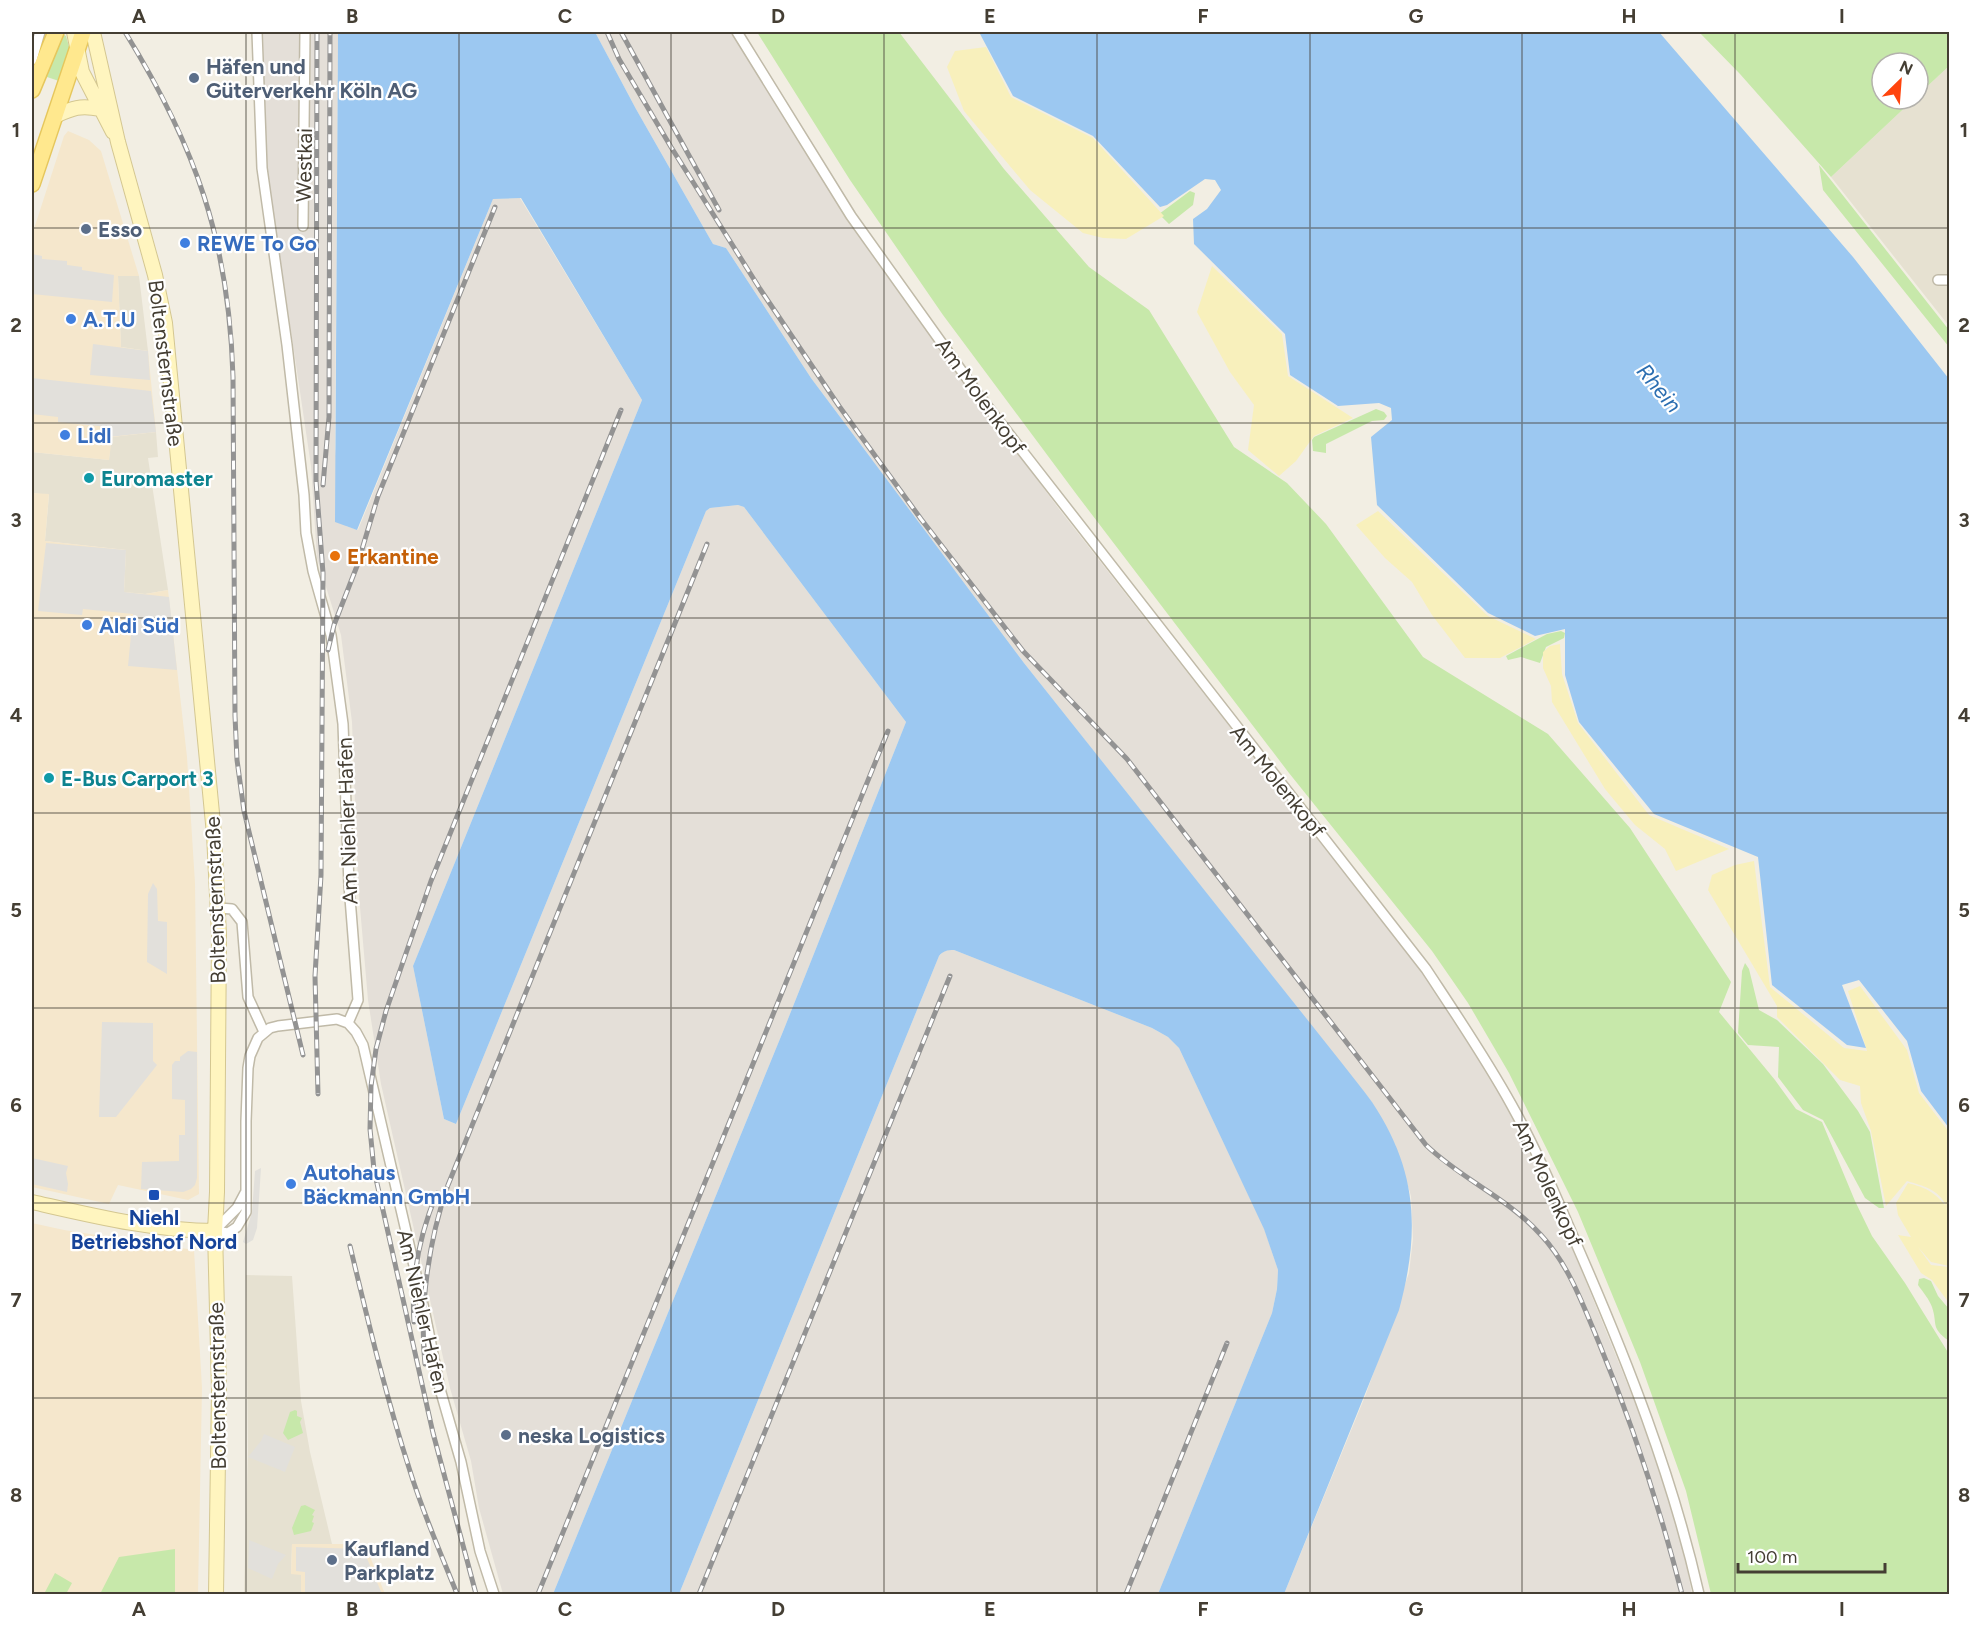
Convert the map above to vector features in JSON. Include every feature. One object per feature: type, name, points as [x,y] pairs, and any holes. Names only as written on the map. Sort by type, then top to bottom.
[{"type":"main road","points":[[32,90],[56,32]]},
{"type":"main road","name":"Boltensternstraße","points":[[74,32],[82,72],[118,142]]},
{"type":"main road","points":[[32,184],[82,32]]},
{"type":"main road","name":"Boltensternstraße","points":[[93,32],[118,142],[155,275],[165,323],[214,834],[219,908],[215,1231],[219,1390],[216,1594]]},
{"type":"main road","points":[[55,116],[72,108],[85,106],[100,109]]},
{"type":"main road","points":[[32,1202],[101,1217],[182,1230],[215,1231]]},
{"type":"street","points":[[32,60],[40,32]]},
{"type":"street","name":"Am Niehler Hafen","points":[[257,32],[262,168],[287,345],[304,495],[306,533],[313,571],[331,635],[343,723],[349,885],[358,1000],[348,1023],[363,1045],[424,1309],[440,1389],[461,1462],[480,1551],[494,1594]]},
{"type":"street","name":"Westkai","points":[[303,226],[305,32]]},
{"type":"street","name":"Am Molenkopf","points":[[737,32],[851,216],[981,398],[1426,969],[1488,1065],[1544,1167],[1608,1315],[1658,1450],[1699,1594]]},
{"type":"street","points":[[1938,280],[1950,280]]},
{"type":"street","points":[[219,908],[232,909],[242,922],[248,997],[264,1032]]},
{"type":"street","points":[[215,1231],[228,1233],[237,1227],[246,1212],[249,1062],[254,1045],[264,1032],[278,1026],[337,1019],[348,1023]]},
{"type":"street","points":[[215,1231],[237,1208],[245,1193]]},
{"type":"shaded area","points":[[263,32],[338,32],[335,448],[346,526],[358,530],[493,199],[520,198],[642,400],[413,966],[444,1119],[456,1124],[706,511],[710,508],[738,505],[744,507],[906,722],[784,1029],[553,1594],[503,1594],[479,1508],[471,1461],[450,1388],[381,1084],[368,1000],[358,884],[352,722],[341,635],[317,558],[311,466],[267,169]]},
{"type":"shaded area","points":[[595,32],[733,32],[822,179],[898,291],[1059,509],[1422,972],[1506,1103],[1563,1225],[1648,1435],[1683,1547],[1692,1594],[1284,1594],[1366,1394],[1409,1273],[1413,1239],[1411,1196],[1395,1144],[1371,1101],[1024,663],[811,378],[726,248],[713,244]]},
{"type":"shaded area","points":[[1949,66],[1949,326],[1831,177],[1901,111],[1930,111],[1930,84]]},
{"type":"shaded area","points":[[68,131],[89,140],[101,151],[139,276],[118,276],[121,347],[148,351],[156,432],[112,437],[109,460],[32,452],[32,235],[64,136]]},
{"type":"shaded area","points":[[32,254],[42,256],[42,259],[67,261],[67,265],[82,267],[82,270],[114,275],[112,302],[32,294]]},
{"type":"shaded area","points":[[118,276],[139,276],[148,351],[121,347]]},
{"type":"shaded area","points":[[93,344],[148,351],[150,380],[90,375]]},
{"type":"shaded area","points":[[32,378],[151,391],[156,432],[108,437],[108,427],[58,422],[58,417],[32,414]]},
{"type":"shaded area","points":[[156,432],[158,457],[148,458],[168,590],[145,594],[124,592],[126,550],[45,541],[49,495],[32,493],[32,452],[109,460],[111,437]]},
{"type":"shaded area","points":[[32,493],[49,494],[45,541],[126,550],[124,592],[145,594],[168,590],[187,757],[195,883],[199,1194],[188,1200],[118,1185],[109,1204],[32,1187]]},
{"type":"shaded area","points":[[46,543],[126,550],[124,592],[169,597],[177,670],[128,666],[133,614],[83,609],[82,615],[38,611]]},
{"type":"shaded area","points":[[153,883],[157,889],[158,921],[167,922],[167,974],[147,962],[148,894]]},
{"type":"shaded area","points":[[948,950],[954,950],[1152,1028],[1168,1037],[1179,1048],[1264,1228],[1278,1270],[1272,1313],[1158,1594],[679,1594],[939,956]]},
{"type":"shaded area","points":[[102,1022],[153,1023],[153,1061],[157,1065],[116,1117],[99,1117]]},
{"type":"shaded area","points":[[188,1051],[197,1052],[197,1178],[195,1185],[183,1192],[141,1189],[142,1162],[179,1161],[179,1135],[185,1135],[185,1100],[172,1099],[172,1065],[175,1061],[180,1061],[180,1057]]},
{"type":"shaded area","points":[[32,1158],[68,1166],[67,1192],[32,1184]]},
{"type":"shaded area","points":[[261,1168],[257,1228],[253,1240],[246,1244],[243,1242],[252,1212],[255,1171]]},
{"type":"shaded area","points":[[32,1223],[194,1250],[202,1388],[198,1594],[32,1594]]},
{"type":"shaded area","points":[[246,1275],[292,1276],[301,1401],[310,1452],[332,1544],[292,1544],[291,1573],[301,1574],[301,1594],[244,1594],[248,1451]]},
{"type":"shaded area","points":[[264,1434],[295,1447],[285,1472],[248,1457]]},
{"type":"shaded area","points":[[249,1540],[286,1555],[278,1564],[272,1579],[248,1568]]},
{"type":"shaded area","name":"Kaufland Parkplatz","points":[[292,1544],[365,1544],[385,1594],[301,1594],[301,1575],[291,1574]]},
{"type":"shaded area","name":"Kaufland Parkplatz","points":[[296,1547],[363,1549],[382,1594],[305,1594],[305,1572],[296,1571]]},
{"type":"green space","points":[[757,32],[899,32],[1004,169],[1089,267],[1149,310],[1234,447],[1287,483],[1326,524],[1423,657],[1548,734],[1630,828],[1731,982],[1719,1012],[1796,1109],[1822,1122],[1872,1236],[1905,1283],[1949,1354],[1949,1594],[1711,1594],[1686,1491],[1640,1362],[1578,1212],[1509,1073],[1468,1003],[1432,951],[1289,773],[943,315],[850,180]]},
{"type":"green space","points":[[1699,32],[1949,32],[1949,66],[1930,84],[1930,51],[1870,51],[1870,111],[1901,111],[1831,177],[1740,74]]},
{"type":"green space","points":[[60,33],[66,36],[70,50],[59,81],[44,76]]},
{"type":"green space","points":[[1819,165],[1949,330],[1949,347],[1823,190]]},
{"type":"green space","points":[[1190,191],[1195,193],[1193,205],[1169,224],[1159,214]]},
{"type":"green space","points":[[1376,409],[1387,416],[1384,420],[1372,421],[1326,444],[1326,453],[1313,451],[1314,437]]},
{"type":"green space","points":[[1561,631],[1565,633],[1564,638],[1546,647],[1540,663],[1521,657],[1508,660],[1506,656],[1547,634]]},
{"type":"green space","points":[[1745,963],[1749,969],[1759,1010],[1777,1020],[1823,1064],[1858,1111],[1870,1132],[1884,1208],[1879,1208],[1865,1198],[1823,1120],[1803,1110],[1778,1077],[1779,1047],[1748,1045],[1738,1033],[1742,971]]},
{"type":"green space","points":[[1924,1278],[1931,1281],[1938,1296],[1949,1309],[1949,1341],[1937,1329],[1931,1304],[1918,1285],[1919,1279]]},
{"type":"green space","points":[[295,1410],[297,1416],[302,1418],[300,1422],[303,1433],[288,1440],[283,1433],[290,1412]]},
{"type":"green space","points":[[305,1505],[315,1510],[312,1515],[314,1523],[311,1531],[294,1535],[292,1528],[301,1506]]},
{"type":"green space","points":[[175,1549],[175,1594],[100,1594],[119,1557]]},
{"type":"green space","points":[[55,1573],[72,1583],[66,1594],[44,1594]]},
{"type":"sand","points":[[986,47],[1011,97],[1093,138],[1164,216],[1126,239],[1103,238],[1083,233],[1030,190],[964,111],[947,67],[955,51]]},
{"type":"sand","points":[[1212,266],[1282,334],[1288,376],[1353,418],[1314,436],[1296,461],[1279,476],[1248,450],[1254,405],[1230,372],[1197,312]]},
{"type":"sand","points":[[1378,511],[1488,616],[1536,639],[1500,658],[1465,658],[1432,615],[1412,582],[1385,558],[1356,525]]},
{"type":"sand","points":[[1560,644],[1562,674],[1578,723],[1649,815],[1729,849],[1676,871],[1665,849],[1635,825],[1605,789],[1552,702],[1551,686],[1543,668],[1543,652],[1550,646]]},
{"type":"sand","points":[[1754,861],[1770,987],[1844,1048],[1867,1051],[1848,991],[1860,986],[1907,1050],[1919,1093],[1949,1132],[1949,1212],[1946,1207],[1949,1216],[1949,1266],[1931,1262],[1918,1247],[1931,1265],[1949,1267],[1949,1303],[1932,1280],[1921,1273],[1898,1235],[1911,1237],[1898,1215],[1896,1203],[1908,1183],[1929,1191],[1946,1206],[1943,1200],[1930,1189],[1907,1181],[1886,1206],[1871,1131],[1861,1103],[1860,1086],[1840,1080],[1777,1017],[1777,1006],[1708,890],[1712,875],[1735,865]]},
{"type":"water","points":[[338,32],[595,32],[713,244],[726,248],[811,378],[1024,663],[1372,1102],[1399,1153],[1411,1203],[1412,1228],[1406,1281],[1399,1310],[1284,1594],[1158,1594],[1272,1313],[1278,1270],[1264,1229],[1179,1048],[1168,1037],[1152,1028],[954,950],[945,951],[939,956],[679,1594],[553,1594],[784,1029],[906,722],[744,507],[738,505],[710,508],[706,511],[456,1124],[444,1119],[413,966],[642,400],[521,198],[493,199],[357,530],[335,522]]},
{"type":"water","name":"Rhein","points":[[979,32],[1659,32],[1853,257],[1949,379],[1949,1128],[1921,1091],[1907,1041],[1859,980],[1842,985],[1866,1048],[1847,1045],[1772,985],[1758,857],[1654,814],[1579,722],[1565,675],[1565,629],[1535,636],[1488,613],[1377,505],[1371,437],[1392,420],[1391,408],[1379,403],[1338,406],[1290,375],[1285,334],[1194,244],[1193,219],[1207,209],[1221,190],[1215,180],[1205,179],[1167,205],[1160,207],[1093,136],[1013,96]]},
{"type":"railway","points":[[125,32],[150,74],[189,156],[216,238],[224,282],[233,377],[237,760],[244,811],[303,1055]]},
{"type":"railway","points":[[317,32],[316,481],[323,573],[321,875],[315,976],[318,1094]]},
{"type":"railway","points":[[323,485],[329,417],[330,32]]},
{"type":"railway","points":[[607,32],[619,59],[671,147],[760,289],[839,406],[921,519],[1023,651],[1127,759],[1426,1145],[1454,1168],[1514,1210],[1541,1235],[1560,1259],[1581,1300],[1623,1405],[1665,1530],[1682,1594]]},
{"type":"railway","points":[[621,32],[719,210]]},
{"type":"railway","points":[[328,650],[334,625],[357,566],[378,496],[495,207]]},
{"type":"railway","points":[[476,1594],[433,1433],[374,1170],[370,1129],[371,1086],[376,1049],[386,1011],[431,881],[621,410]]},
{"type":"railway","points":[[425,1364],[423,1320],[427,1273],[441,1206],[448,1185],[707,544]]},
{"type":"railway","points":[[538,1594],[888,731]]},
{"type":"railway","points":[[699,1594],[950,976]]},
{"type":"railway","points":[[414,1322],[415,1272],[421,1240],[437,1193]]},
{"type":"railway","points":[[350,1246],[401,1443],[432,1533],[457,1594]]},
{"type":"railway","points":[[1126,1594],[1227,1343]]},
{"type":"place","name":"Häfen und Güterverkehr Köln AG","points":[[194,78]]},
{"type":"place","name":"Esso","points":[[86,229]]},
{"type":"place","name":"REWE To Go","points":[[185,243]]},
{"type":"place","name":"A.T.U","points":[[71,319]]},
{"type":"place","name":"Lidl","points":[[65,435]]},
{"type":"place","name":"Euromaster","points":[[89,478]]},
{"type":"place","name":"Erkantine","points":[[335,556]]},
{"type":"place","name":"Aldi Süd","points":[[87,625]]},
{"type":"place","name":"E-Bus Carport 3","points":[[49,778]]},
{"type":"place","name":"Autohaus Bäckmann GmbH","points":[[291,1184]]},
{"type":"place","name":"Niehl Betriebshof Nord","points":[[154,1195]]},
{"type":"place","name":"neska Logistics","points":[[506,1435]]},
{"type":"place","name":"Kaufland Parkplatz","points":[[332,1560]]}]
